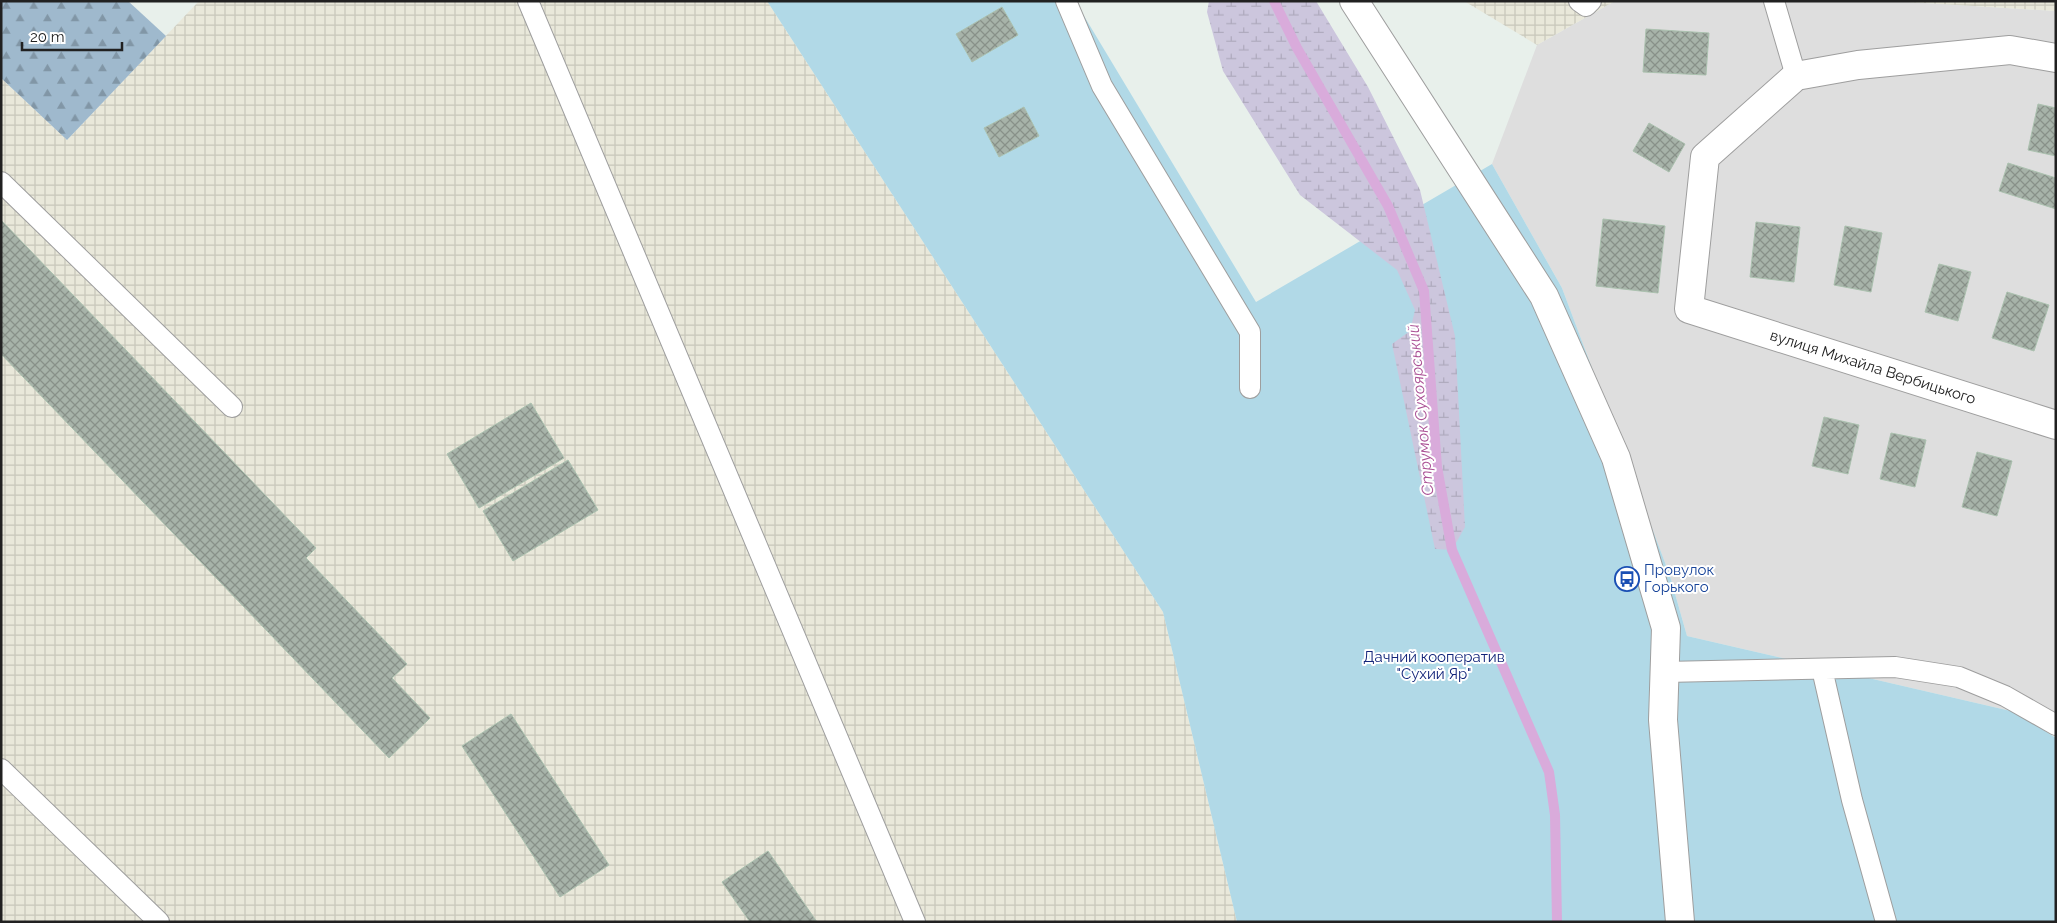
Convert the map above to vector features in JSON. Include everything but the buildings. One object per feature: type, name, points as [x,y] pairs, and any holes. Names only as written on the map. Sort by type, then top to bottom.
[{"type":"street","points":[[1354,1],[1544,296],[1616,458],[1666,628],[1663,720],[1680,922]]},
{"type":"street","points":[[1796,76],[1858,66],[2010,50],[2056,58]]},
{"type":"street","name":"вулиця Михайла Вербицького","points":[[1796,76],[1706,157],[1689,309],[2056,425]]},
{"type":"lane","points":[[528,1],[915,922]]},
{"type":"lane","points":[[1066,1],[1102,86],[1250,332],[1250,388]]},
{"type":"lane","points":[[1579,1],[1586,6],[1591,1]]},
{"type":"lane","points":[[1774,1],[1796,76]]},
{"type":"lane","points":[[1,182],[232,407]]},
{"type":"lane","points":[[1665,672],[1895,667],[1959,677],[2005,696],[2056,725]]},
{"type":"lane","points":[[1822,669],[1852,800],[1886,922]]},
{"type":"lane","points":[[1,769],[159,922]]},
{"type":"shaded area","points":[[199,1],[767,1],[1163,612],[1237,922],[1,922],[1,78],[67,140]]},
{"type":"shaded area","points":[[1464,1],[1615,1],[1537,45]]},
{"type":"shaded area","points":[[1615,1],[1892,1],[2056,11],[2056,732],[2015,712],[1687,636],[1670,576],[1562,288],[1492,164],[1537,45]]},
{"type":"shaded area","points":[[1892,1],[2056,1],[2056,11]]},
{"type":"green space","points":[[1,1],[128,1],[166,36],[67,140],[1,78]]},
{"type":"green space","name":"Дачний кооператив \"Сухий Яр\"","points":[[767,1],[1075,1],[1256,302],[1492,164],[1562,288],[1670,576],[1687,636],[2015,712],[2056,738],[2056,922],[1237,922],[1163,612]]},
{"type":"green space","points":[[1209,1],[1316,1],[1368,87],[1420,190],[1455,336],[1465,527],[1452,550],[1435,549],[1392,344],[1410,331],[1415,310],[1397,270],[1300,195],[1223,71],[1207,12]]},
{"type":"waterway","name":"Струмок Сухоярський","points":[[1274,1],[1297,48],[1388,206],[1424,291],[1437,467],[1452,550],[1549,772],[1555,815],[1557,922]]},
{"type":"place","name":"Провулок Горького","points":[[1627,579]]}]
